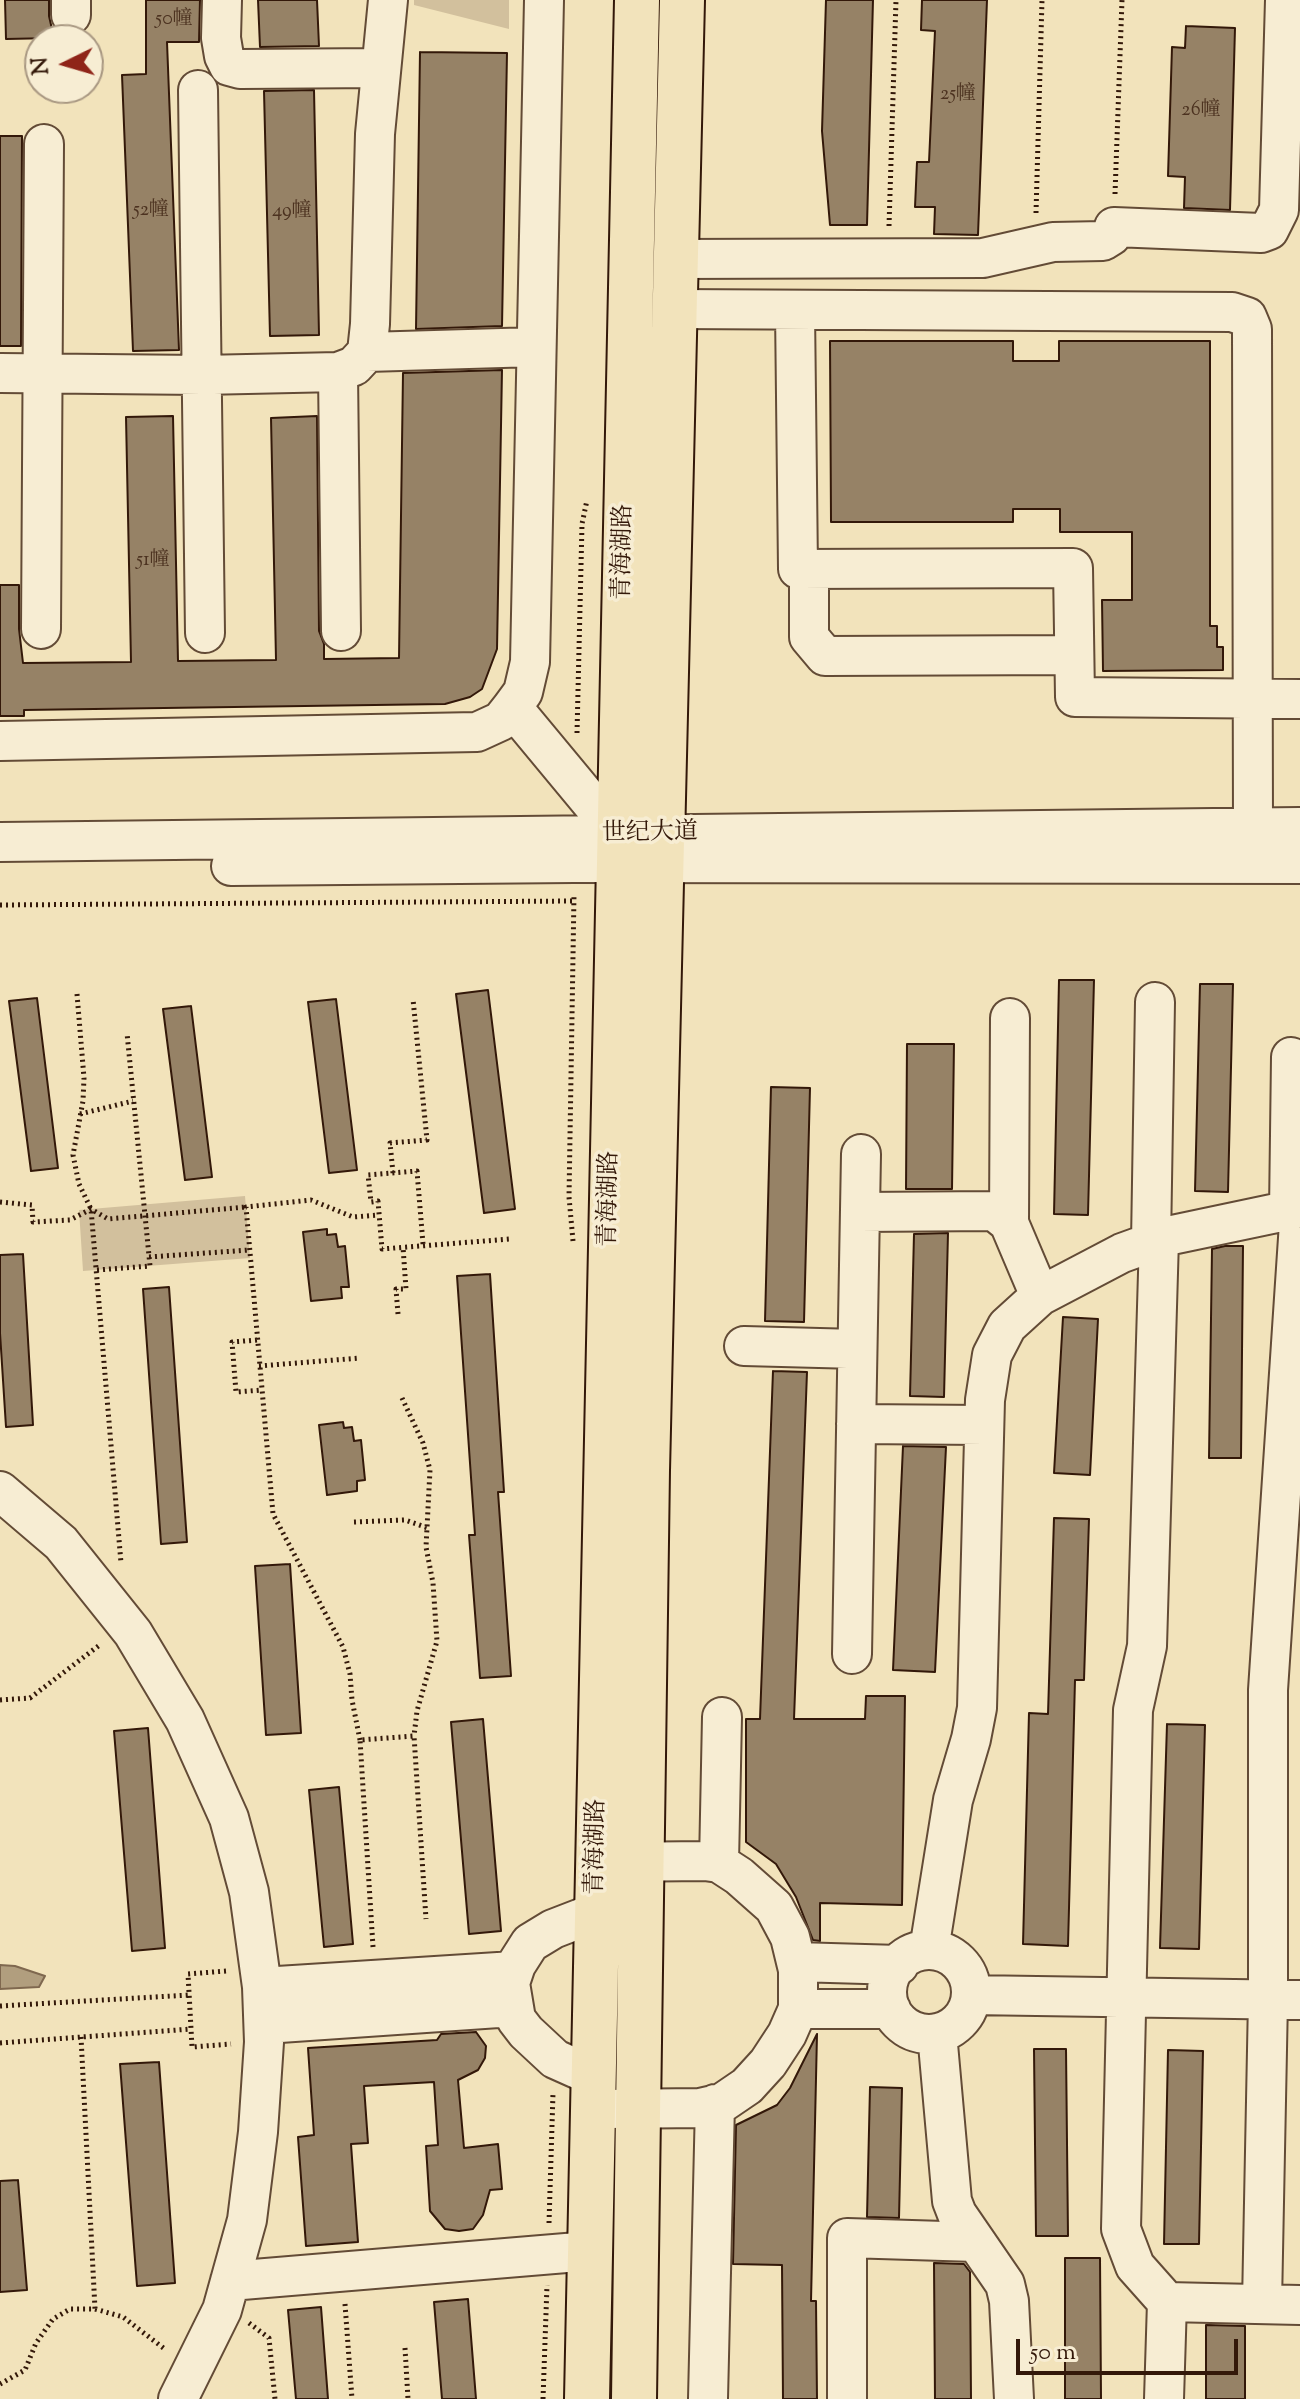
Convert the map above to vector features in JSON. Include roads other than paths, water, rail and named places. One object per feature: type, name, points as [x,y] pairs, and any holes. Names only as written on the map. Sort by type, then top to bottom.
[{"type":"main road","name":"青海湖路","points":[[587,2399],[637,0]]},
{"type":"main road","name":"青海湖路","points":[[634,2399],[647,1470],[682,0]]},
{"type":"street","points":[[222,0],[221,38],[229,66],[240,69],[380,68]]},
{"type":"street","points":[[341,631],[352,362],[370,324],[375,134],[388,0]]},
{"type":"street","points":[[0,741],[477,732],[501,721],[512,707],[523,692],[530,662],[544,0]]},
{"type":"street","points":[[676,259],[983,258],[1053,242],[1103,241],[1111,236],[1114,227],[1261,233],[1269,230],[1279,210],[1285,0]]},
{"type":"street","points":[[198,90],[205,633]]},
{"type":"street","points":[[41,629],[44,144]]},
{"type":"street","points":[[675,309],[1232,312],[1247,317],[1252,329],[1253,827]]},
{"type":"street","points":[[795,310],[798,569],[1073,568],[1075,697],[1300,699]]},
{"type":"street","points":[[0,373],[202,375],[536,347]]},
{"type":"street","points":[[809,569],[809,637],[825,656],[1074,655]]},
{"type":"street","points":[[512,707],[619,850]]},
{"type":"street","name":"世纪大道","points":[[0,868],[1300,827]]},
{"type":"street","name":"世纪大道","points":[[0,842],[619,850]]},
{"type":"street","name":"世纪大道","points":[[663,849],[1300,864]]},
{"type":"street","points":[[1155,1002],[1155,1241],[1147,1646],[1133,1710],[1121,2229],[1135,2266],[1167,2302],[1164,2399]]},
{"type":"street","points":[[1010,1018],[1009,1223],[1040,1296]]},
{"type":"street","points":[[1289,1211],[1291,1057]]},
{"type":"street","points":[[852,1654],[861,1154]]},
{"type":"street","points":[[796,1962],[914,1957],[943,1952],[954,1958],[970,1981],[968,2008],[961,2020],[950,2029],[923,2034],[899,2021],[887,1996],[889,1982],[914,1957],[977,1708],[985,1400],[992,1355],[1007,1326],[1040,1296],[1122,1253],[1155,1241],[1300,1208],[1268,1690],[1284,1999],[1262,2304]]},
{"type":"street","points":[[860,1212],[994,1211],[1009,1223]]},
{"type":"street","points":[[744,1346],[857,1349]]},
{"type":"street","points":[[856,1424],[984,1425]]},
{"type":"street","points":[[0,1491],[61,1543],[126,1625],[185,1720],[229,1818],[249,1892],[265,2033],[258,2132],[247,2220],[226,2295],[185,2384]]},
{"type":"street","points":[[719,1863],[722,1717]]},
{"type":"street","points":[[597,1912],[553,1929],[530,1943],[514,1989],[516,2019],[543,2051],[593,2092],[638,2108],[700,2108],[722,2103],[747,2086],[768,2063],[787,2034],[798,2009],[796,1962],[790,1937],[774,1907],[719,1863],[598,1862]]},
{"type":"street","points":[[261,1977],[375,1980],[514,1989]]},
{"type":"street","points":[[265,2033],[514,1989]]},
{"type":"street","points":[[971,1995],[1284,1999]]},
{"type":"street","points":[[798,2009],[891,2009]]},
{"type":"street","points":[[937,2033],[952,2201],[957,2214],[1005,2284],[1009,2301],[1014,2399]]},
{"type":"street","points":[[708,2399],[715,2104]]},
{"type":"street","points":[[847,2399],[847,2238],[976,2242]]},
{"type":"street","points":[[226,2295],[314,2274],[590,2251]]},
{"type":"street","points":[[1167,2302],[1300,2305]]}]
